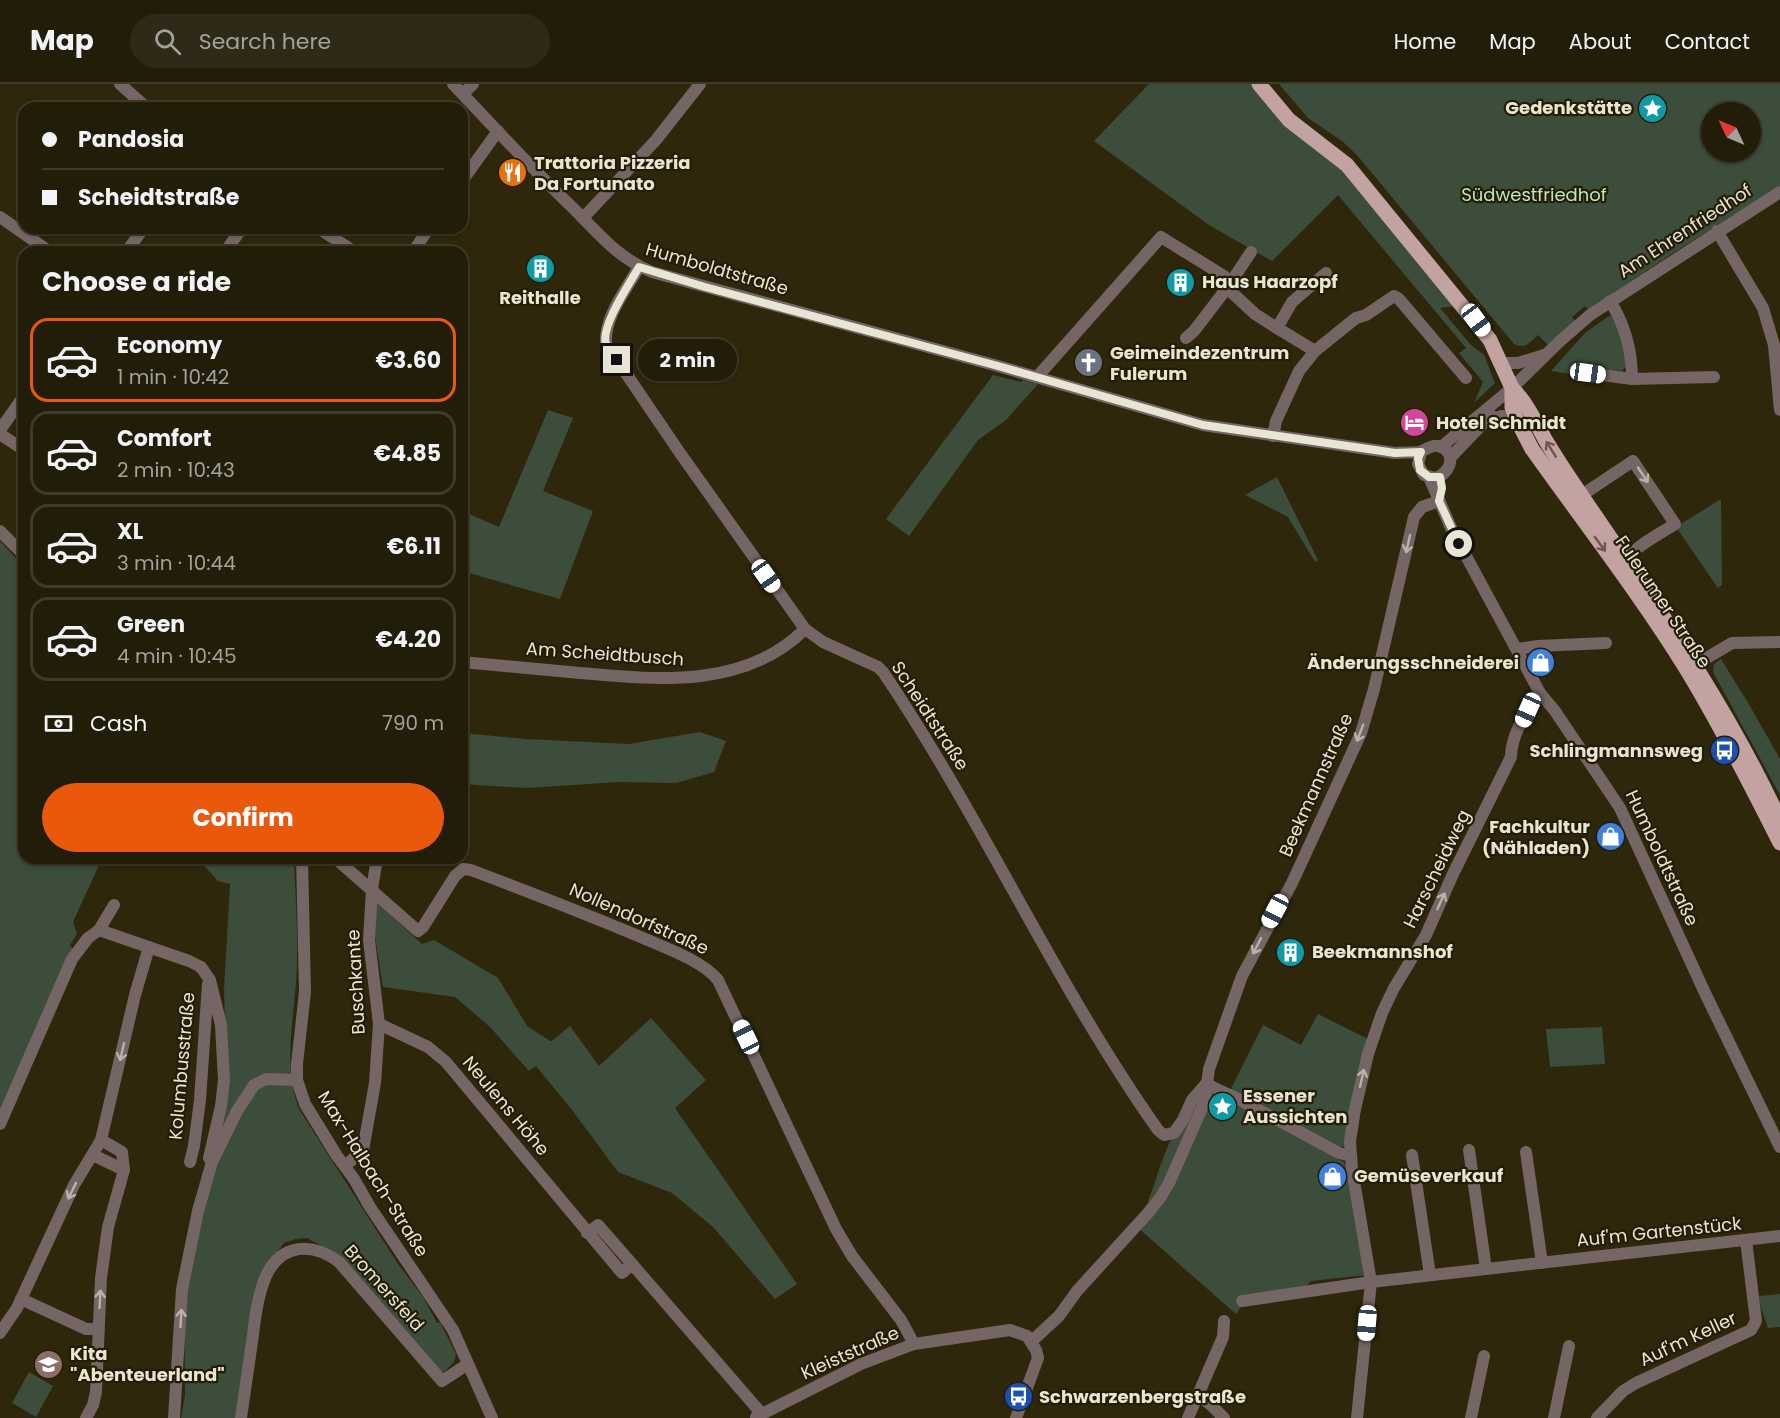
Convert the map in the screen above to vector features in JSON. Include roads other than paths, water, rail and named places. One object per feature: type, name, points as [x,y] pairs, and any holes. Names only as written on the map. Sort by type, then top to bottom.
[{"type":"main road","name":"Fulerumer Straße","points":[[1259,84],[1289,120],[1347,165],[1490,340],[1512,388],[1527,407],[1547,444],[1582,495],[1623,566],[1738,736],[1779,834]]},
{"type":"main road","name":"Fulerumer Straße","points":[[1512,388],[1512,407],[1533,449],[1566,496],[1623,566]]},
{"type":"street","points":[[120,84],[140,102]]},
{"type":"street","name":"Humboldtstraße","points":[[453,84],[620,255],[639,267],[1203,425],[1395,453],[1421,452],[1434,445],[1441,447]]},
{"type":"street","points":[[463,94],[473,84]]},
{"type":"street","points":[[583,218],[656,140],[700,84]]},
{"type":"street","points":[[468,173],[498,131]]},
{"type":"street","name":"Am Ehrenfriedhof","points":[[1512,388],[1575,328],[1610,301],[1780,192]]},
{"type":"street","points":[[0,217],[18,230]]},
{"type":"street","points":[[1717,231],[1763,308],[1774,345],[1780,410]]},
{"type":"street","points":[[24,234],[41,246]]},
{"type":"street","points":[[327,234],[346,246]]},
{"type":"street","points":[[1036,377],[1161,237],[1224,276],[1229,285],[1255,314],[1315,351]]},
{"type":"street","points":[[1186,338],[1194,331],[1229,285],[1251,252]]},
{"type":"street","name":"Scheidtstraße","points":[[639,267],[610,319],[605,333],[606,344],[674,445],[805,629],[823,642],[878,667],[883,672],[934,752],[1127,1087],[1158,1130],[1164,1135],[1174,1133],[1192,1100],[1206,1084]]},
{"type":"street","points":[[1277,328],[1292,302],[1326,273]]},
{"type":"street","points":[[1273,436],[1276,421],[1299,371],[1315,351],[1356,318],[1366,315],[1394,296],[1403,303],[1466,378]]},
{"type":"street","name":"Am Ehrenfriedhof","points":[[1610,301],[1623,325],[1629,346],[1632,379]]},
{"type":"street","name":"Am Ehrenfriedhof","points":[[1502,363],[1518,363],[1548,354]]},
{"type":"street","points":[[1588,373],[1632,379],[1714,377]]},
{"type":"street","points":[[1512,388],[1483,423],[1450,458],[1447,451],[1441,447],[1512,388]]},
{"type":"street","points":[[18,405],[0,432],[18,446]]},
{"type":"street","points":[[1483,423],[1502,417],[1516,418]]},
{"type":"street","points":[[1418,464],[1421,452]]},
{"type":"street","name":"Humboldtstraße","points":[[1395,453],[1418,464],[1420,470],[1435,477],[1442,488],[1439,501],[1455,537],[1540,693],[1568,730],[1620,808],[1705,993],[1780,1147]]},
{"type":"street","name":"Humboldtstraße","points":[[1435,477],[1446,472],[1450,466],[1450,458]]},
{"type":"street","points":[[1566,496],[1582,495],[1633,460],[1675,524],[1623,566]]},
{"type":"street","name":"Beekmannstraße","points":[[1032,1341],[1059,1316],[1077,1291],[1145,1217],[1169,1183],[1205,1101],[1209,1069],[1242,976],[1292,883],[1361,733],[1374,689],[1414,518],[1422,507],[1439,501]]},
{"type":"street","points":[[4,535],[18,550]]},
{"type":"street","name":"Am Scheidtbusch","points":[[468,663],[631,677],[687,678],[718,674],[753,663],[793,641],[805,629]]},
{"type":"street","points":[[1691,667],[1732,643],[1780,642]]},
{"type":"street","points":[[1517,649],[1606,643]]},
{"type":"street","name":"Harscheidweg","points":[[1358,1418],[1371,1282],[1350,1140],[1368,1054],[1378,1023],[1394,988],[1426,935],[1453,874],[1511,757],[1511,748],[1528,710],[1540,693]]},
{"type":"street","name":"Max-Halbach-Straße","points":[[302,864],[305,992],[297,1048],[297,1080],[304,1104],[453,1330],[492,1418]]},
{"type":"street","name":"Nollendorfstraße","points":[[342,864],[418,931],[423,927],[455,876],[463,869],[471,870],[614,926],[711,970],[718,980],[836,1229],[852,1256],[901,1320],[914,1344]]},
{"type":"street","name":"Buschkante","points":[[345,1166],[363,1150],[375,1083],[379,1024],[369,940],[376,864]]},
{"type":"street","points":[[0,1124],[72,959],[88,938],[99,930],[114,905]]},
{"type":"street","points":[[99,930],[201,967],[210,980]]},
{"type":"street","points":[[0,1333],[21,1299],[74,1185],[101,1140],[135,995],[149,947]]},
{"type":"street","name":"Kolumbusstraße","points":[[210,980],[221,1025],[224,1067],[221,1106],[210,1149],[211,1165]]},
{"type":"street","name":"Kolumbusstraße","points":[[190,1162],[200,1100],[207,987],[210,980]]},
{"type":"street","name":"Neulens Höhe","points":[[379,1024],[428,1047],[446,1062],[622,1273],[632,1264],[758,1416]]},
{"type":"street","name":"Kolumbusstraße","points":[[174,1418],[182,1289],[194,1227],[211,1165],[237,1111],[254,1085],[266,1079],[297,1080]]},
{"type":"street","points":[[1206,1084],[1339,1153],[1351,1156]]},
{"type":"street","points":[[86,1418],[93,1405],[96,1392],[101,1278],[105,1243],[124,1170],[123,1152],[101,1140]]},
{"type":"street","points":[[1469,1150],[1486,1269]]},
{"type":"street","points":[[1526,1152],[1542,1263]]},
{"type":"street","points":[[93,1155],[124,1170]]},
{"type":"street","points":[[1412,1155],[1430,1275]]},
{"type":"street","name":"Auf'm Gartenstück","points":[[1242,1301],[1371,1282],[1780,1236]]},
{"type":"street","name":"Auf'm Keller","points":[[1597,1418],[1623,1391],[1636,1383],[1751,1330],[1756,1321],[1746,1240]]},
{"type":"street","name":"Bromersfeld","points":[[241,1418],[255,1318],[263,1284],[274,1263],[285,1254],[297,1249],[318,1250],[329,1254],[339,1262],[442,1381],[468,1364]]},
{"type":"street","points":[[21,1299],[86,1329],[99,1329]]},
{"type":"street","points":[[1188,1418],[1223,1337],[1224,1321]]},
{"type":"street","name":"Kleiststraße","points":[[758,1416],[861,1364],[914,1344],[1010,1330],[1027,1336],[1032,1341]]},
{"type":"street","points":[[1016,1418],[1038,1358],[1032,1341]]},
{"type":"street","points":[[1554,1418],[1569,1346]]},
{"type":"street","points":[[1471,1418],[1484,1356]]},
{"type":"street","points":[[1198,1395],[1224,1418]]},
{"type":"place","name":"Gedenkstätte","points":[[1653,108]]},
{"type":"place","name":"Trattoria Pizzeria Da Fortunato","points":[[513,173]]},
{"type":"place","name":"Reithalle","points":[[540,269]]},
{"type":"place","name":"Haus Haarzopf","points":[[1181,282]]},
{"type":"place","name":"Geimeindezentrum Fulerum","points":[[1089,363]]},
{"type":"place","name":"Hotel Schmidt","points":[[1415,423]]},
{"type":"place","name":"Änderungsschneiderei","points":[[1540,663]]},
{"type":"place","name":"Schlingmannsweg","points":[[1724,751]]},
{"type":"place","name":"Fachkultur (Nähladen)","points":[[1611,837]]},
{"type":"place","name":"Beekmannshof","points":[[1291,952]]},
{"type":"place","name":"Essener Aussichten","points":[[1222,1106]]},
{"type":"place","name":"Gemüseverkauf","points":[[1333,1176]]},
{"type":"place","name":"Kita \"Abenteuerland\"","points":[[49,1364]]},
{"type":"place","name":"Schwarzenbergstraße","points":[[1018,1397]]},
{"type":"park label","name":"Südwestfriedhof","points":[[1534,195]]}]
